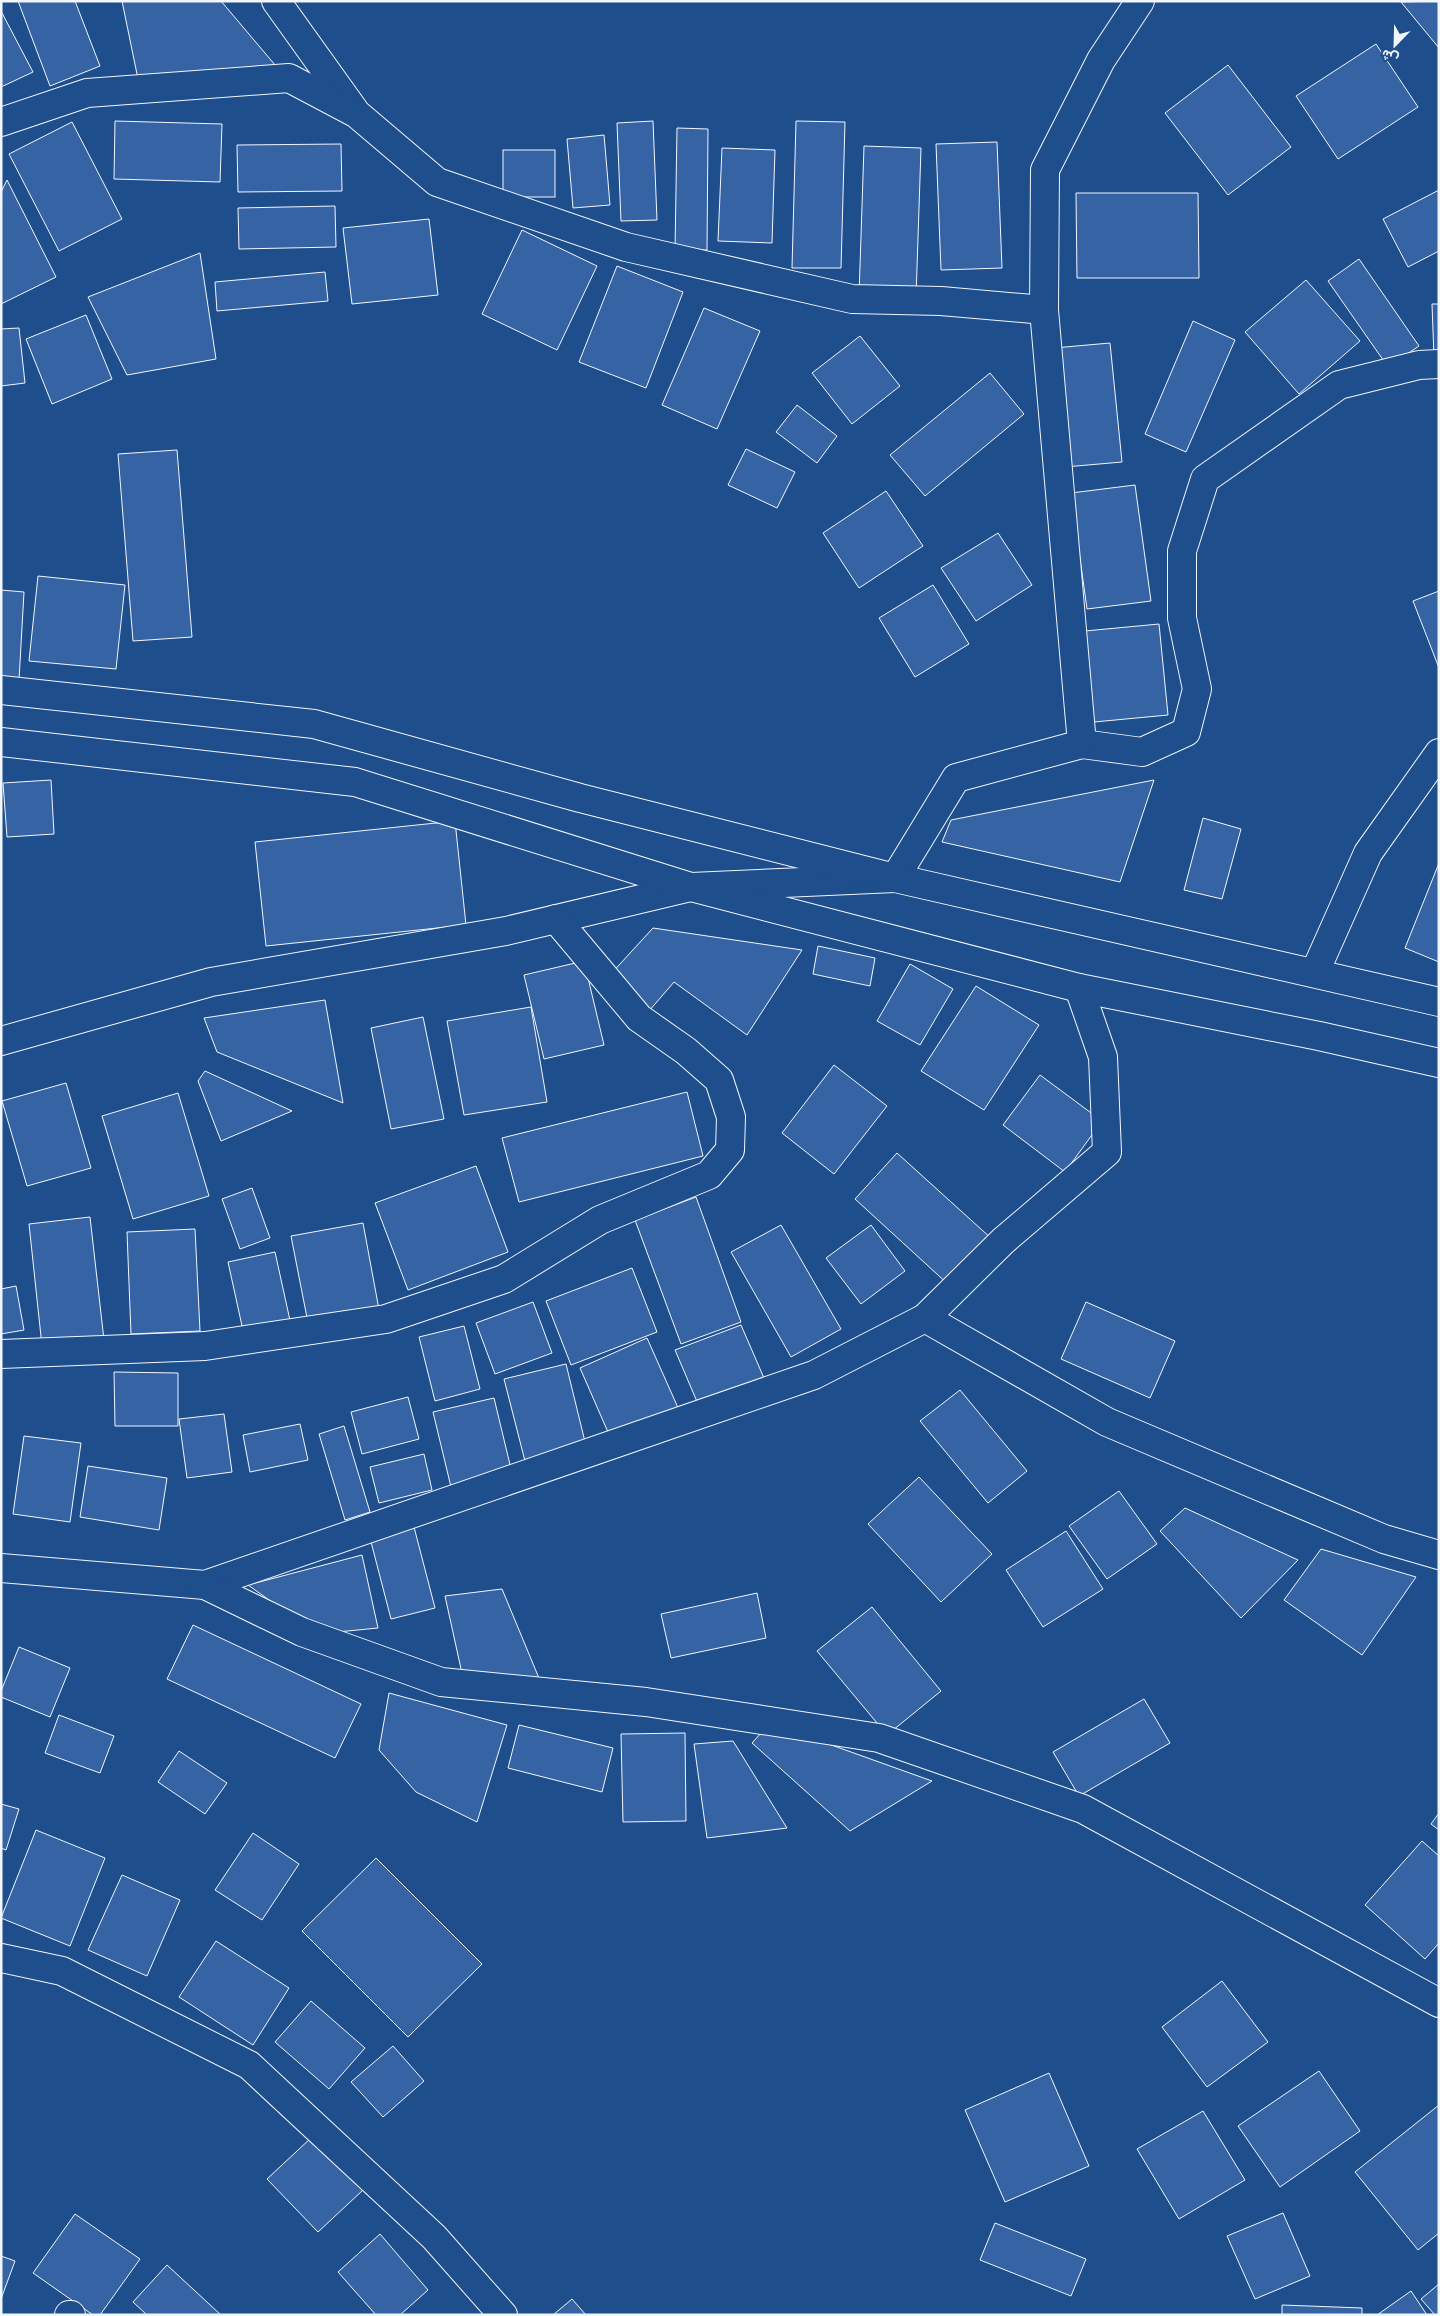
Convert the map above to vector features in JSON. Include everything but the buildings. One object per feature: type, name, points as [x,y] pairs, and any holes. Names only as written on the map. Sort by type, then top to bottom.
[{"type":"street","points":[[276,1],[357,114]]},
{"type":"street","points":[[1082,744],[1044,310],[1045,170],[1101,60],[1140,1]]},
{"type":"street","points":[[1,122],[87,93],[289,78],[357,114],[437,182],[626,247],[852,299],[941,301],[1044,310]]},
{"type":"street","points":[[895,878],[956,778],[1082,744],[1142,752],[1186,732],[1197,689],[1182,618],[1182,552],[1205,479],[1339,385],[1419,365],[1439,364]]},
{"type":"street","points":[[1,690],[314,724],[580,798],[895,878],[1096,925],[1315,972],[1439,1002]]},
{"type":"street","points":[[1,742],[355,782],[692,887],[1079,988],[1309,1034],[1439,1063]]},
{"type":"street","points":[[1315,972],[1368,853],[1439,753]]},
{"type":"street","points":[[1,1041],[211,982],[506,931],[692,887],[895,878]]},
{"type":"street","points":[[1,1354],[205,1346],[386,1319],[504,1279],[600,1220],[709,1175],[730,1150],[731,1117],[720,1080],[686,1050],[639,1018],[556,919]]},
{"type":"street","points":[[205,1585],[814,1375],[925,1318],[1003,1241],[1107,1152],[1104,1057],[1079,988]]},
{"type":"street","points":[[925,1318],[1107,1422],[1384,1539],[1439,1555]]},
{"type":"street","points":[[1,1568],[205,1585],[302,1632],[441,1682],[646,1702],[879,1738],[1083,1809],[1439,2003]]},
{"type":"street","points":[[1,1958],[62,1971],[249,2065],[434,2236],[503,2315]]}]
